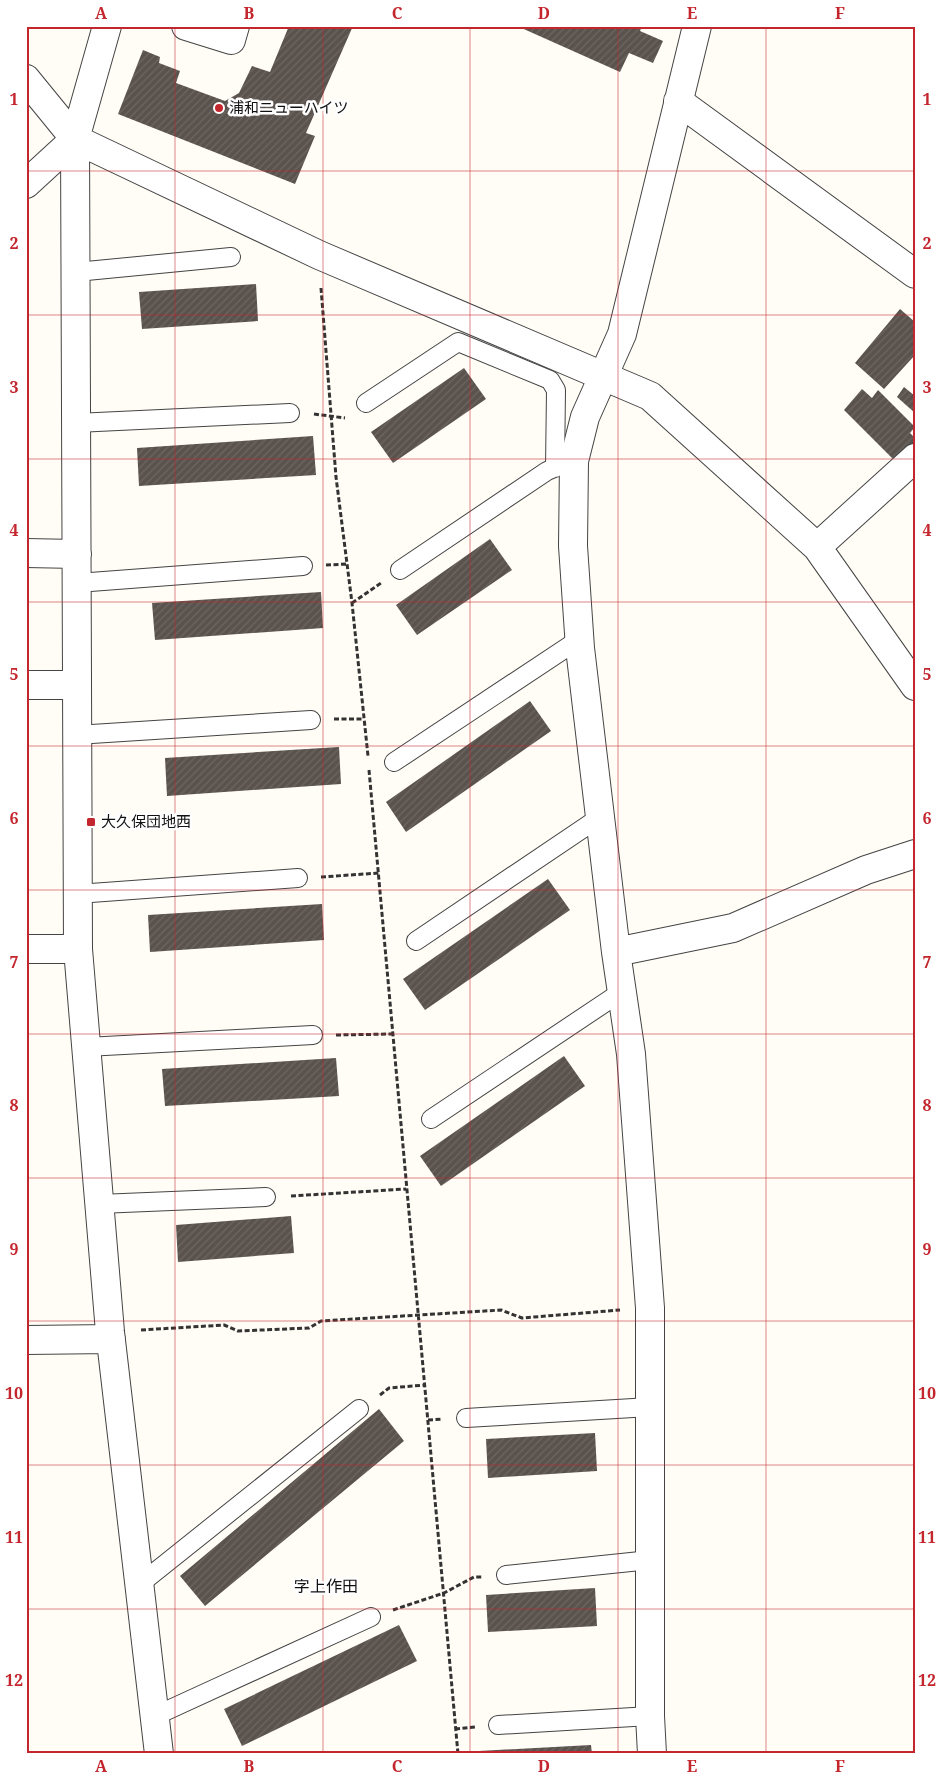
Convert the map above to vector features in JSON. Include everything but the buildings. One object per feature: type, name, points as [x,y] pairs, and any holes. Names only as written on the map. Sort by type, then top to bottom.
[{"type":"street","points":[[107,26],[75,139],[78,949],[111,1335],[159,1754]]},
{"type":"street","points":[[186,26],[231,40],[235,26]]},
{"type":"street","points":[[652,1754],[650,1716],[650,1308],[631,1054],[616,952],[579,643],[573,546],[565,464],[622,334],[697,26]]},
{"type":"street","points":[[26,79],[75,139],[319,254],[650,396],[817,547],[915,686]]},
{"type":"street","points":[[678,101],[915,274]]},
{"type":"street","points":[[26,184],[75,139]]},
{"type":"street","points":[[817,547],[915,458]]},
{"type":"street","points":[[26,553],[77,554]]},
{"type":"street","points":[[26,685],[76,685]]},
{"type":"street","points":[[616,952],[732,928],[866,870],[915,854]]},
{"type":"street","points":[[26,949],[78,949]]},
{"type":"street","points":[[26,1340],[111,1335]]},
{"type":"lane","points":[[76,272],[231,257]]},
{"type":"lane","points":[[366,404],[458,342],[550,380],[556,390],[565,464],[547,470],[400,570]]},
{"type":"lane","points":[[76,423],[290,413]]},
{"type":"lane","points":[[77,583],[303,566]]},
{"type":"lane","points":[[394,762],[572,644],[579,643]]},
{"type":"lane","points":[[76,735],[311,720]]},
{"type":"lane","points":[[416,941],[600,817]]},
{"type":"lane","points":[[78,894],[298,878]]},
{"type":"lane","points":[[431,1119],[612,998],[622,995]]},
{"type":"lane","points":[[86,1047],[313,1035]]},
{"type":"lane","points":[[99,1204],[266,1197]]},
{"type":"lane","points":[[466,1418],[650,1407]]},
{"type":"lane","points":[[140,1584],[359,1409]]},
{"type":"lane","points":[[506,1575],[650,1560]]},
{"type":"lane","points":[[155,1716],[371,1617]]},
{"type":"lane","points":[[498,1725],[650,1716]]},
{"type":"path","points":[[319,254],[336,477],[352,602],[368,758]]},
{"type":"path","points":[[290,413],[331,415],[346,418],[366,404]]},
{"type":"path","points":[[352,602],[400,570]]},
{"type":"path","points":[[369,768],[458,1754]]},
{"type":"path","points":[[298,878],[379,873]]},
{"type":"path","points":[[313,1035],[393,1034]]},
{"type":"path","points":[[266,1197],[406,1189]]},
{"type":"path","points":[[111,1335],[224,1325],[238,1331],[308,1328],[321,1322],[418,1314],[501,1310],[522,1318],[650,1308]]},
{"type":"path","points":[[359,1409],[390,1388],[425,1385]]},
{"type":"path","points":[[371,1617],[444,1593],[474,1577],[506,1575]]},
{"type":"place","name":"浦和ニューハイツ","points":[[219,108]]},
{"type":"place","name":"大久保団地西","points":[[91,822]]},
{"type":"district","name":"字上作田","points":[[326,1586]]}]
